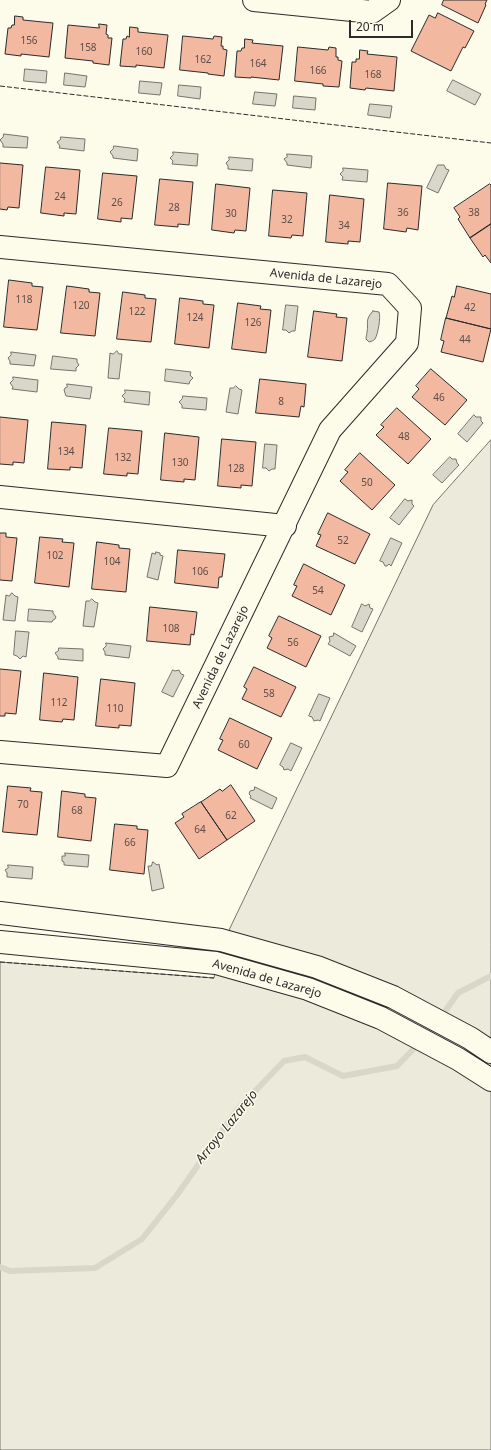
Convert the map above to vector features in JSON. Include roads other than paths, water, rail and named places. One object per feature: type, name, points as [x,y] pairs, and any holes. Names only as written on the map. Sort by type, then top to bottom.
[{"type":"street","points":[[254,0],[372,12],[389,0]]},
{"type":"street","name":"Avenida de Lazarejo","points":[[0,247],[388,284],[410,308],[407,343],[330,430],[285,526],[167,766],[0,752]]},
{"type":"street","points":[[0,497],[285,526]]},
{"type":"street","name":"Avenida de Lazarejo","points":[[0,913],[221,940],[316,967],[393,997],[470,1038],[491,1052]]},
{"type":"street","name":"Avenida de Lazarejo","points":[[0,942],[216,963],[308,989],[381,1018],[458,1059],[491,1080]]},
{"type":"waterway","name":"Arroyo Lazarejo","points":[[0,1267],[10,1271],[95,1268],[142,1239],[177,1195],[237,1110],[284,1061],[305,1057],[343,1076],[397,1066],[431,1031],[458,993],[491,976]]}]
